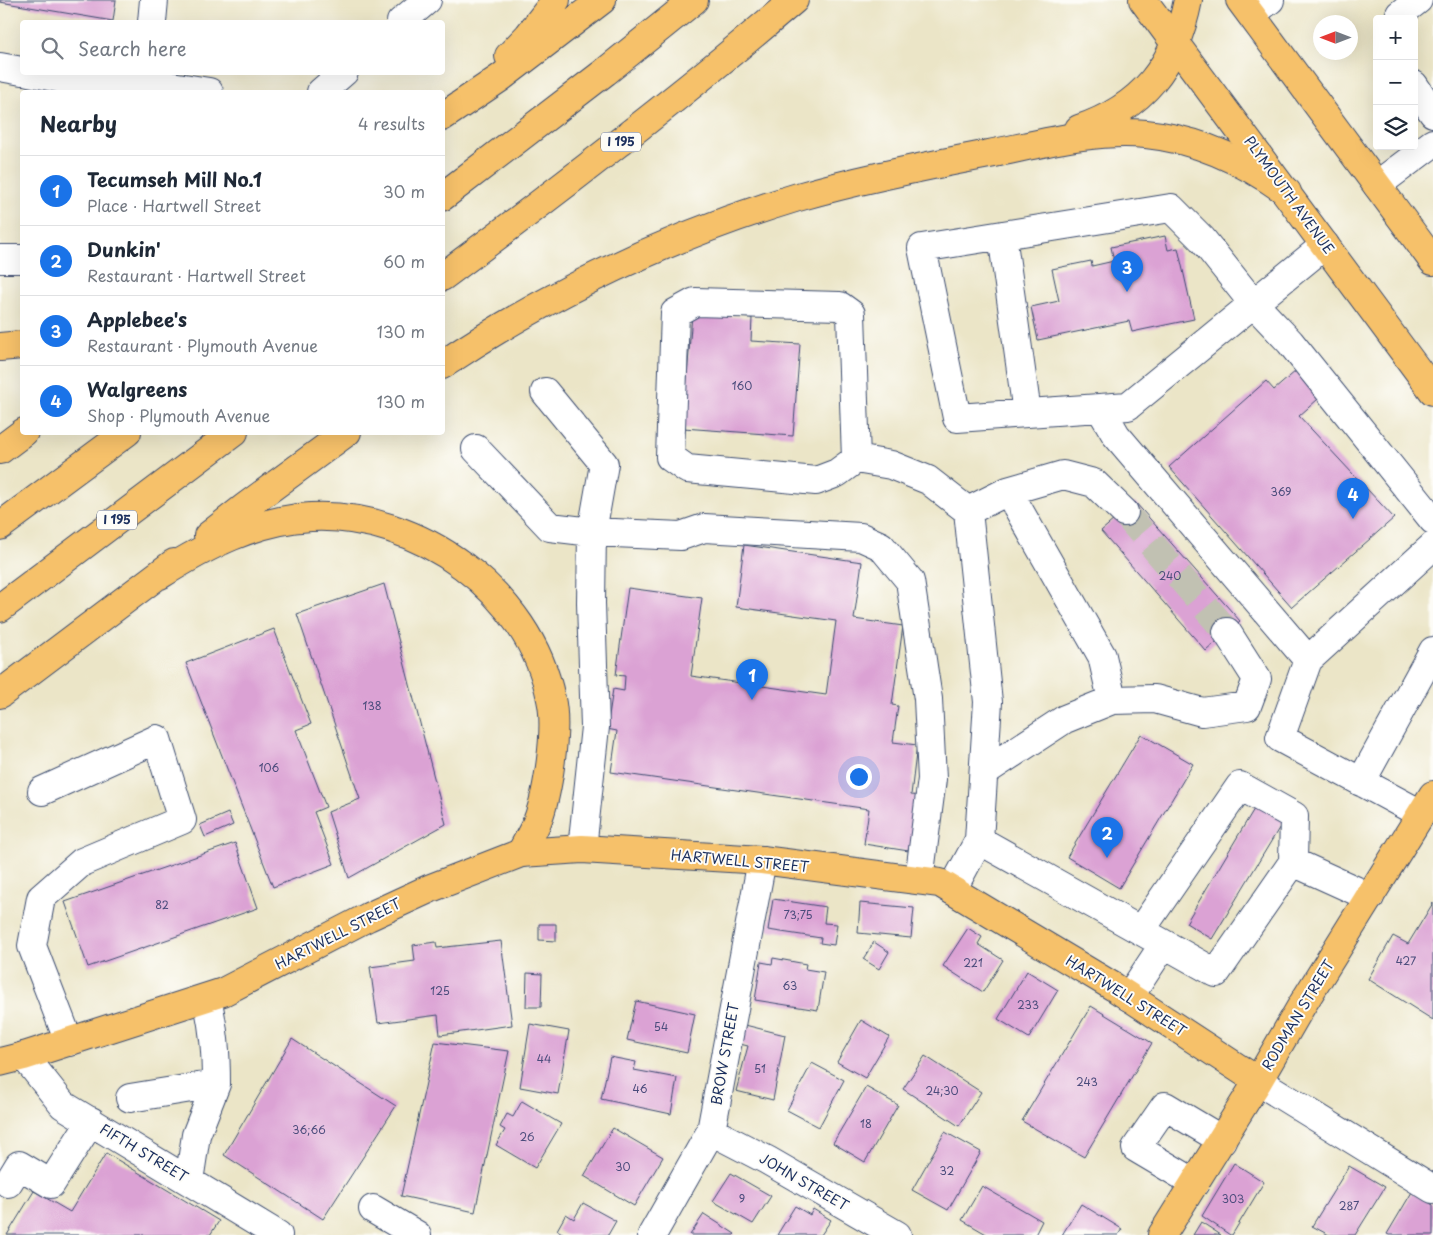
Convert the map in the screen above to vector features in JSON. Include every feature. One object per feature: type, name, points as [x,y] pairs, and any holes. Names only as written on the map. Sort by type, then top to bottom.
[{"type":"main road","points":[[445,115],[502,64],[528,36],[556,0]]},
{"type":"main road","points":[[445,115],[531,56],[602,0]]},
{"type":"main road","points":[[445,195],[605,72],[694,0]]},
{"type":"main road","name":"I 195","points":[[445,275],[632,134],[717,66],[794,0]]},
{"type":"main road","name":"PLYMOUTH AVENUE","points":[[1143,0],[1433,391]]},
{"type":"main road","points":[[1028,147],[1084,128],[1111,115],[1155,79],[1176,43],[1183,24],[1188,0]]},
{"type":"main road","points":[[1249,4],[1433,261]]},
{"type":"main road","points":[[445,363],[497,330],[552,299],[609,271],[698,232],[748,214],[851,183],[902,171],[1069,139],[1128,133],[1160,136],[1193,144],[1230,158],[1267,177],[1287,192]]},
{"type":"main road","points":[[0,347],[20,345]]},
{"type":"main road","points":[[0,450],[20,435]]},
{"type":"main road","points":[[0,526],[123,435]]},
{"type":"main road","name":"I 195","points":[[0,608],[230,435]]},
{"type":"main road","points":[[0,694],[160,575],[245,507],[343,435]]},
{"type":"main road","points":[[160,575],[198,552],[234,535],[276,522],[312,517],[352,520],[390,528],[428,544],[466,568],[485,584],[518,624],[533,649],[544,674],[552,700],[553,728],[542,807],[521,853]]},
{"type":"main road","name":"RODMAN STREET","points":[[1162,1235],[1427,804]]},
{"type":"main road","name":"HARTWELL STREET","points":[[5,1064],[223,992],[368,917],[431,888],[521,853],[582,849],[762,860],[940,883],[1129,997],[1258,1081]]},
{"type":"street","points":[[152,20],[154,0]]},
{"type":"street","points":[[403,20],[427,0]]},
{"type":"street","points":[[1400,15],[1418,0]]},
{"type":"street","points":[[21,75],[92,89],[155,83],[196,90]]},
{"type":"street","points":[[323,90],[341,75]]},
{"type":"street","points":[[1418,91],[1433,113]]},
{"type":"street","points":[[1377,185],[1433,143]]},
{"type":"street","points":[[1325,245],[1253,303],[1128,406],[957,418],[922,248],[1171,208],[1202,239],[1253,303],[1290,342],[1433,520]]},
{"type":"street","points":[[1002,235],[1027,413]]},
{"type":"street","points":[[0,260],[20,259]]},
{"type":"street","points":[[856,458],[851,314],[840,306],[695,302],[674,313],[670,457],[687,469],[816,481],[837,473],[856,458],[891,465],[928,480],[968,511],[988,702],[979,840],[952,890]]},
{"type":"street","points":[[545,392],[604,464],[592,532],[591,603],[595,727],[582,849]]},
{"type":"street","points":[[1100,408],[1116,435],[1308,660]]},
{"type":"street","points":[[476,449],[550,527],[592,532],[681,536],[704,528],[861,537],[881,546],[910,581],[928,699],[932,779],[919,880]]},
{"type":"street","points":[[968,511],[1008,491],[1063,476],[1094,483],[1124,512]]},
{"type":"street","points":[[1008,491],[1102,656],[1112,700]]},
{"type":"street","points":[[1427,804],[1361,782],[1280,738],[1308,660],[1432,549]]},
{"type":"street","points":[[984,772],[1065,719],[1112,700],[1155,699],[1202,712],[1246,706],[1257,679],[1227,632]]},
{"type":"street","points":[[1361,782],[1433,651]]},
{"type":"street","points":[[42,791],[158,739],[182,820],[82,862],[41,898],[32,946],[69,1042]]},
{"type":"street","points":[[979,840],[1152,937],[1216,972],[1293,862],[1294,816],[1240,786],[1152,937],[1129,997]]},
{"type":"street","name":"BROW STREET","points":[[652,1235],[711,1131],[762,860]]},
{"type":"street","points":[[1293,862],[1370,897]]},
{"type":"street","points":[[189,1181],[196,1135],[216,1084],[215,1036],[207,998]]},
{"type":"street","name":"FIFTH STREET","points":[[5,1064],[63,1104],[276,1235]]},
{"type":"street","name":"HARTWELL STREET","points":[[1258,1081],[1433,1189]]},
{"type":"street","points":[[130,1098],[216,1084]]},
{"type":"street","points":[[1194,1183],[1136,1148],[1165,1106],[1222,1140]]},
{"type":"street","points":[[3,1186],[19,1165],[51,1184],[91,1121]]},
{"type":"street","name":"JOHN STREET","points":[[711,1131],[767,1160],[896,1235]]},
{"type":"street","points":[[373,1209],[416,1235]]},
{"type":"building","points":[[0,0],[116,0],[113,20],[0,2]]},
{"type":"building","points":[[1165,236],[1168,250],[1178,248],[1194,319],[1132,332],[1129,321],[1038,340],[1031,307],[1059,301],[1052,269],[1091,261],[1092,266],[1114,261],[1111,247]]},
{"type":"building","points":[[692,314],[752,318],[751,341],[800,344],[793,436],[683,428]]},
{"type":"building","points":[[1304,364],[1327,391],[1299,416],[1394,518],[1292,607],[1169,467],[1266,381],[1274,390]]},
{"type":"building","points":[[1135,502],[1240,621],[1206,651],[1101,531]]},
{"type":"building","points":[[744,545],[862,562],[854,619],[903,626],[892,705],[898,706],[893,742],[917,745],[911,795],[923,796],[915,852],[864,844],[869,809],[611,772],[617,731],[607,729],[613,689],[624,691],[625,676],[616,675],[628,588],[702,598],[691,676],[826,695],[836,621],[736,607]]},
{"type":"building","points":[[384,584],[446,824],[349,878],[328,812],[360,799],[297,614]]},
{"type":"building","points":[[274,629],[311,724],[296,730],[326,807],[314,812],[334,864],[273,887],[186,663]]},
{"type":"building","points":[[1141,734],[1193,764],[1119,888],[1067,857]]},
{"type":"building","points":[[1257,804],[1284,820],[1212,939],[1186,923]]},
{"type":"building","points":[[228,813],[233,825],[205,837],[200,825]]},
{"type":"building","points":[[235,843],[258,908],[88,967],[65,902]]},
{"type":"building","points":[[773,899],[826,907],[824,923],[837,924],[834,945],[820,943],[821,938],[768,930]]},
{"type":"building","points":[[860,903],[914,908],[911,938],[858,933]]},
{"type":"building","points":[[1433,903],[1433,1020],[1368,979],[1393,936],[1408,944]]},
{"type":"building","points":[[539,924],[556,924],[556,941],[539,940]]},
{"type":"building","points":[[968,928],[982,937],[978,944],[1003,960],[983,992],[943,966]]},
{"type":"building","points":[[501,941],[512,1025],[440,1035],[438,1015],[378,1023],[370,967],[415,961],[413,945],[436,942],[437,948]]},
{"type":"building","points":[[874,942],[889,952],[879,969],[863,959]]},
{"type":"building","points":[[773,958],[806,964],[805,969],[824,972],[818,1010],[755,1000],[761,962],[772,964]]},
{"type":"building","points":[[1027,971],[1058,990],[1029,1038],[998,1019]]},
{"type":"building","points":[[527,973],[542,974],[541,1007],[526,1007]]},
{"type":"building","points":[[636,1001],[695,1014],[687,1053],[627,1040]]},
{"type":"building","points":[[1091,1006],[1152,1043],[1084,1157],[1022,1121]]},
{"type":"building","points":[[861,1020],[889,1037],[865,1078],[837,1062]]},
{"type":"building","points":[[530,1024],[569,1031],[558,1094],[520,1087]]},
{"type":"building","points":[[745,1025],[785,1035],[773,1100],[736,1091],[748,1046],[740,1044]]},
{"type":"building","points":[[292,1039],[396,1106],[323,1219],[224,1155]]},
{"type":"building","points":[[435,1042],[509,1051],[475,1212],[401,1196]]},
{"type":"building","points":[[925,1056],[981,1092],[959,1126],[903,1089]]},
{"type":"building","points":[[610,1057],[636,1062],[634,1070],[677,1078],[671,1114],[601,1099]]},
{"type":"building","points":[[812,1063],[844,1080],[819,1127],[787,1110]]},
{"type":"building","points":[[866,1087],[898,1105],[865,1162],[833,1143]]},
{"type":"building","points":[[522,1101],[561,1124],[535,1168],[496,1145],[505,1130],[500,1127],[507,1114],[513,1117]]},
{"type":"building","points":[[613,1128],[663,1157],[634,1206],[584,1176]]},
{"type":"building","points":[[945,1132],[981,1152],[948,1210],[912,1190]]},
{"type":"building","points":[[106,1153],[219,1221],[210,1235],[7,1235],[34,1191],[70,1212]]},
{"type":"building","points":[[1234,1163],[1264,1182],[1232,1235],[1230,1235],[1202,1216]]},
{"type":"building","points":[[1349,1166],[1385,1187],[1355,1235],[1329,1235],[1312,1226]]},
{"type":"building","points":[[731,1173],[771,1196],[753,1224],[713,1201]]},
{"type":"building","points":[[982,1186],[1042,1221],[1035,1235],[988,1235],[962,1220]]},
{"type":"building","points":[[1412,1192],[1433,1205],[1433,1235],[1387,1234]]},
{"type":"building","points":[[583,1203],[616,1221],[608,1235],[566,1235],[557,1230],[566,1214],[574,1219]]},
{"type":"building","points":[[1081,1204],[1122,1229],[1118,1235],[1062,1235]]},
{"type":"building","points":[[795,1206],[810,1215],[813,1209],[831,1220],[821,1235],[777,1235]]},
{"type":"building","points":[[704,1214],[735,1234],[690,1235]]},
{"type":"building","points":[[1201,1222],[1221,1235],[1193,1235]]},
{"type":"tunnel","points":[[1124,512],[1227,632]]},
{"type":"place","name":"Applebee's","points":[[1127,292]]},
{"type":"place","name":"Walgreens","points":[[1353,519]]},
{"type":"place","name":"Tecumseh Mill No.1","points":[[752,700]]},
{"type":"place","name":"Dunkin'","points":[[1107,858]]}]
